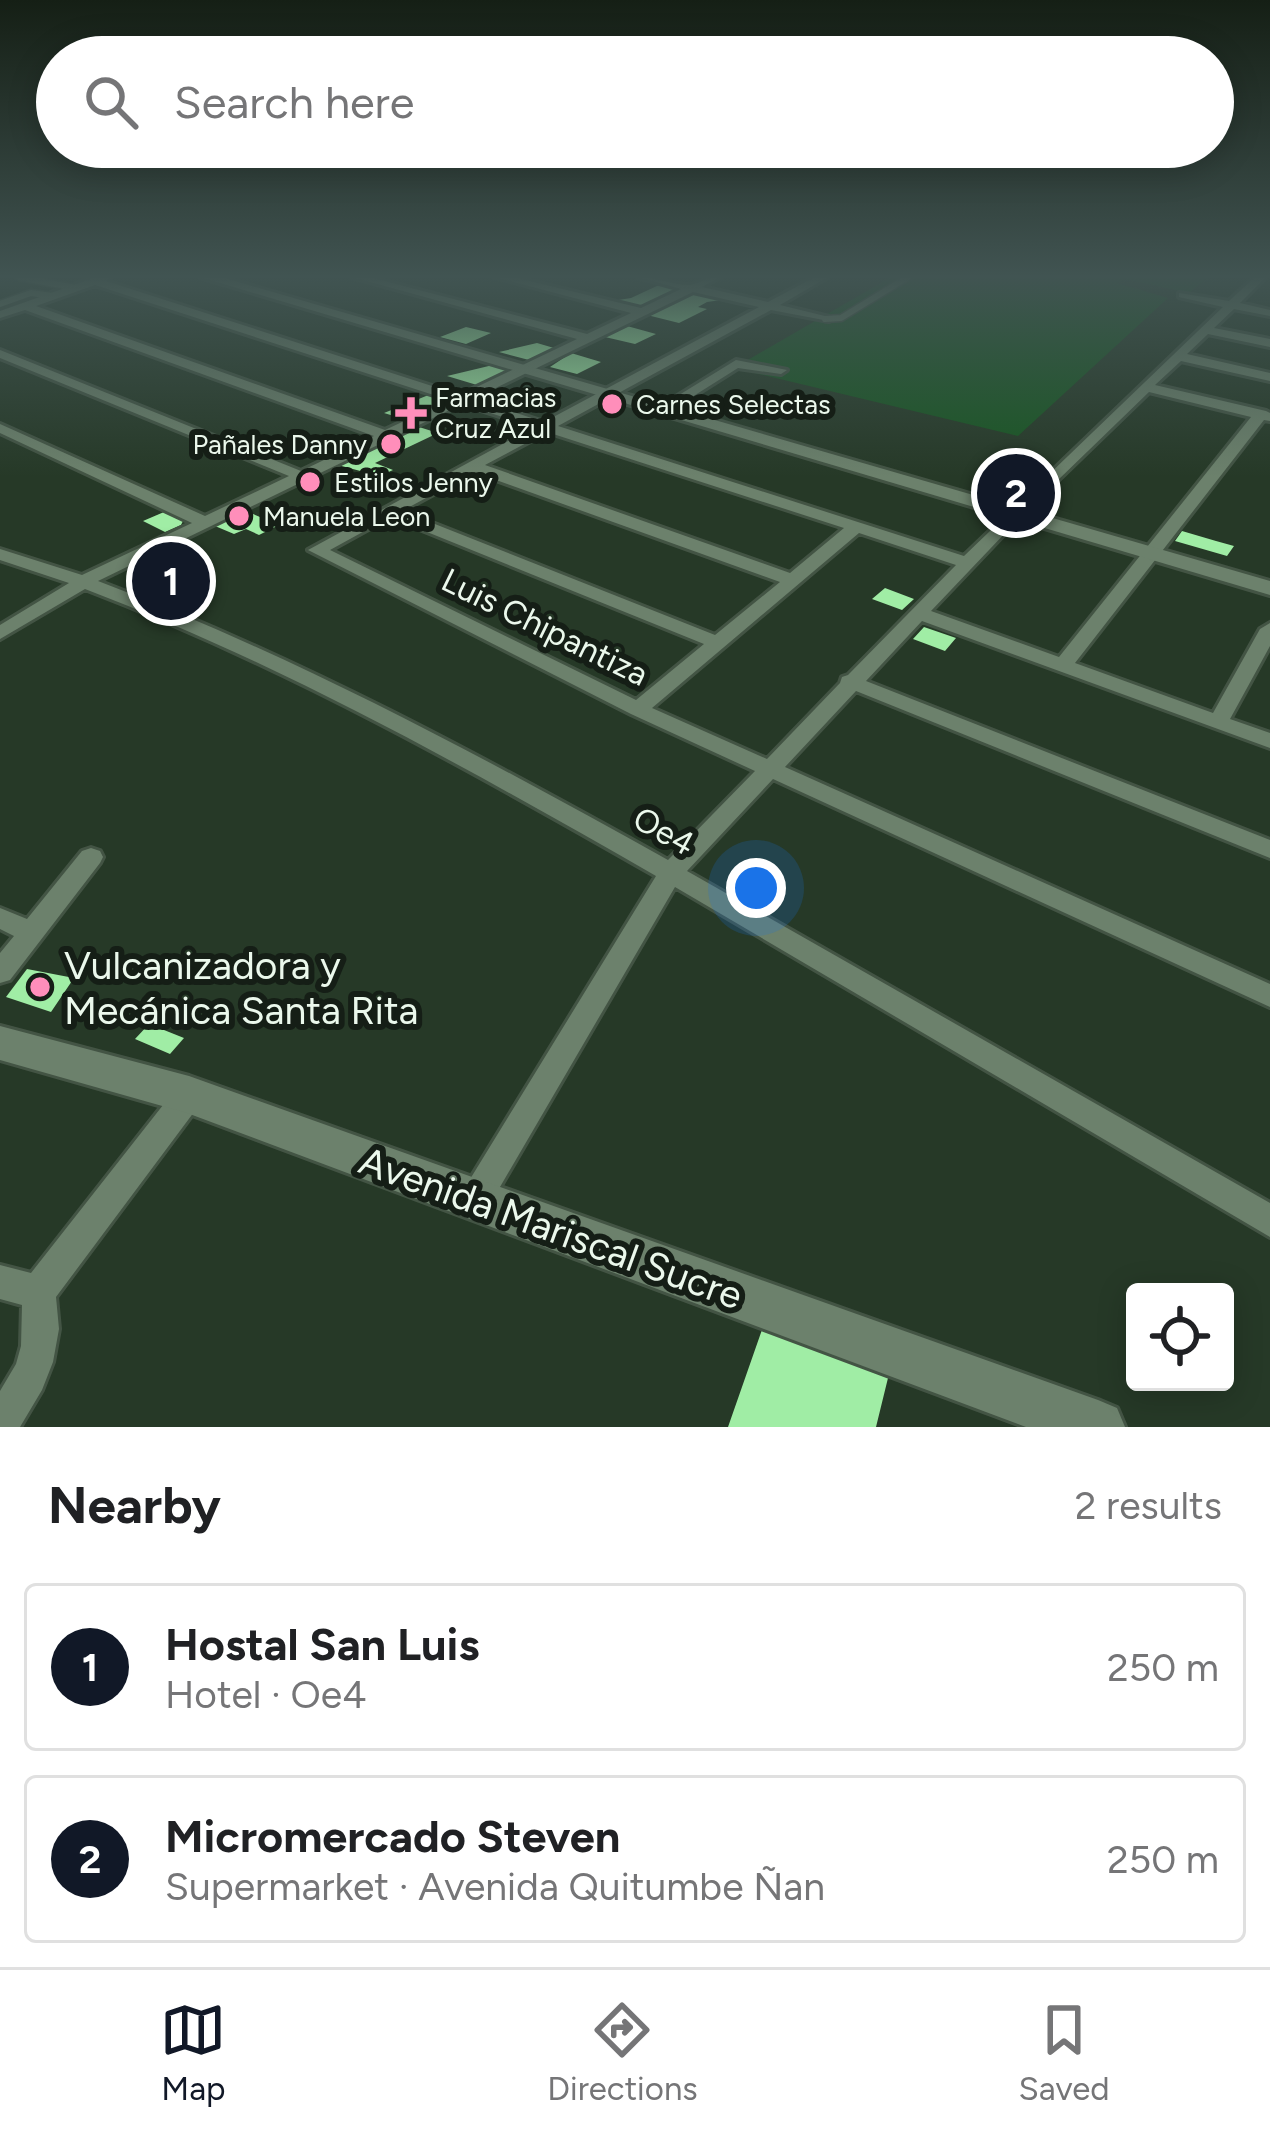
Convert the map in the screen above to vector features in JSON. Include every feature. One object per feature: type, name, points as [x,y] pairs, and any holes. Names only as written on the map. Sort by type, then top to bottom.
[{"type":"main road","name":"Avenida Mariscal Sucre","points":[[0,1043],[188,1095],[475,1200],[1012,1412],[1098,1427]]},
{"type":"street","points":[[130,344],[385,435]]},
{"type":"street","points":[[295,344],[968,562]]},
{"type":"street","points":[[441,344],[1270,584]]},
{"type":"street","points":[[447,344],[527,368]]},
{"type":"street","points":[[0,633],[86,580],[577,344]]},
{"type":"street","name":"Luis Chipantiza","points":[[699,344],[317,550],[638,709],[1270,996]]},
{"type":"street","points":[[475,1200],[670,872],[849,681],[1191,344]]},
{"type":"street","points":[[0,354],[301,476]]},
{"type":"street","points":[[1178,356],[1270,377]]},
{"type":"street","points":[[664,408],[736,364],[782,370]]},
{"type":"street","points":[[1063,665],[1265,416],[1145,387]]},
{"type":"street","points":[[0,428],[204,522]]},
{"type":"street","points":[[472,466],[792,580]]},
{"type":"street","points":[[389,511],[717,642]]},
{"type":"street","points":[[638,709],[856,527]]},
{"type":"street","name":"Oe4","points":[[0,554],[86,580],[390,718],[670,872],[1270,1221]]},
{"type":"street","points":[[918,613],[1270,741]]},
{"type":"street","points":[[1218,722],[1270,629]]},
{"type":"street","points":[[849,681],[1270,849]]},
{"type":"street","points":[[0,972],[91,857]]},
{"type":"street","points":[[0,918],[32,933]]},
{"type":"street","points":[[0,1423],[40,1357],[45,1327],[38,1292],[188,1095]]},
{"type":"street","points":[[0,1282],[38,1292]]},
{"type":"green space","points":[[776,344],[1118,344],[1018,436],[734,368]]},
{"type":"building","points":[[534,344],[554,348],[529,360],[499,352]]},
{"type":"building","points":[[571,353],[601,362],[577,374],[550,367]]},
{"type":"building","points":[[493,365],[510,370],[477,385],[447,376]]},
{"type":"building","points":[[431,394],[447,399],[404,419],[384,413]]},
{"type":"building","points":[[419,427],[438,433],[375,463],[393,470],[379,476],[338,465]]},
{"type":"building","points":[[983,476],[1028,488],[1019,497],[974,484]]},
{"type":"building","points":[[246,511],[279,525],[259,535],[246,529],[234,534],[215,526]]},
{"type":"building","points":[[164,512],[183,521],[181,525],[165,532],[143,521]]},
{"type":"building","points":[[1182,531],[1234,546],[1227,556],[1175,541]]},
{"type":"building","points":[[170,564],[206,579],[171,598],[136,582]]},
{"type":"building","points":[[885,588],[914,599],[902,610],[872,599]]},
{"type":"building","points":[[924,627],[956,638],[945,651],[913,639]]},
{"type":"building","name":"Vulcanizadora y Mecánica Santa Rita","points":[[27,969],[74,978],[51,1012],[6,997]]},
{"type":"building","points":[[149,1024],[184,1038],[170,1054],[135,1039]]},
{"type":"building","points":[[764,1324],[888,1378],[876,1427],[728,1427]]},
{"type":"place","name":"Carnes Selectas","points":[[612,404]]},
{"type":"place","name":"Farmacias Cruz Azul","points":[[411,413]]},
{"type":"place","name":"Pañales Danny","points":[[391,444]]},
{"type":"place","name":"Estilos Jenny","points":[[310,482]]},
{"type":"place","name":"Micromercado Steven","points":[[1016,493]]},
{"type":"place","name":"Manuela Leon","points":[[239,516]]},
{"type":"place","name":"Hostal San Luis","points":[[171,581]]},
{"type":"place","name":"Vulcanizadora y Mecánica Santa Rita","points":[[40,987]]}]
